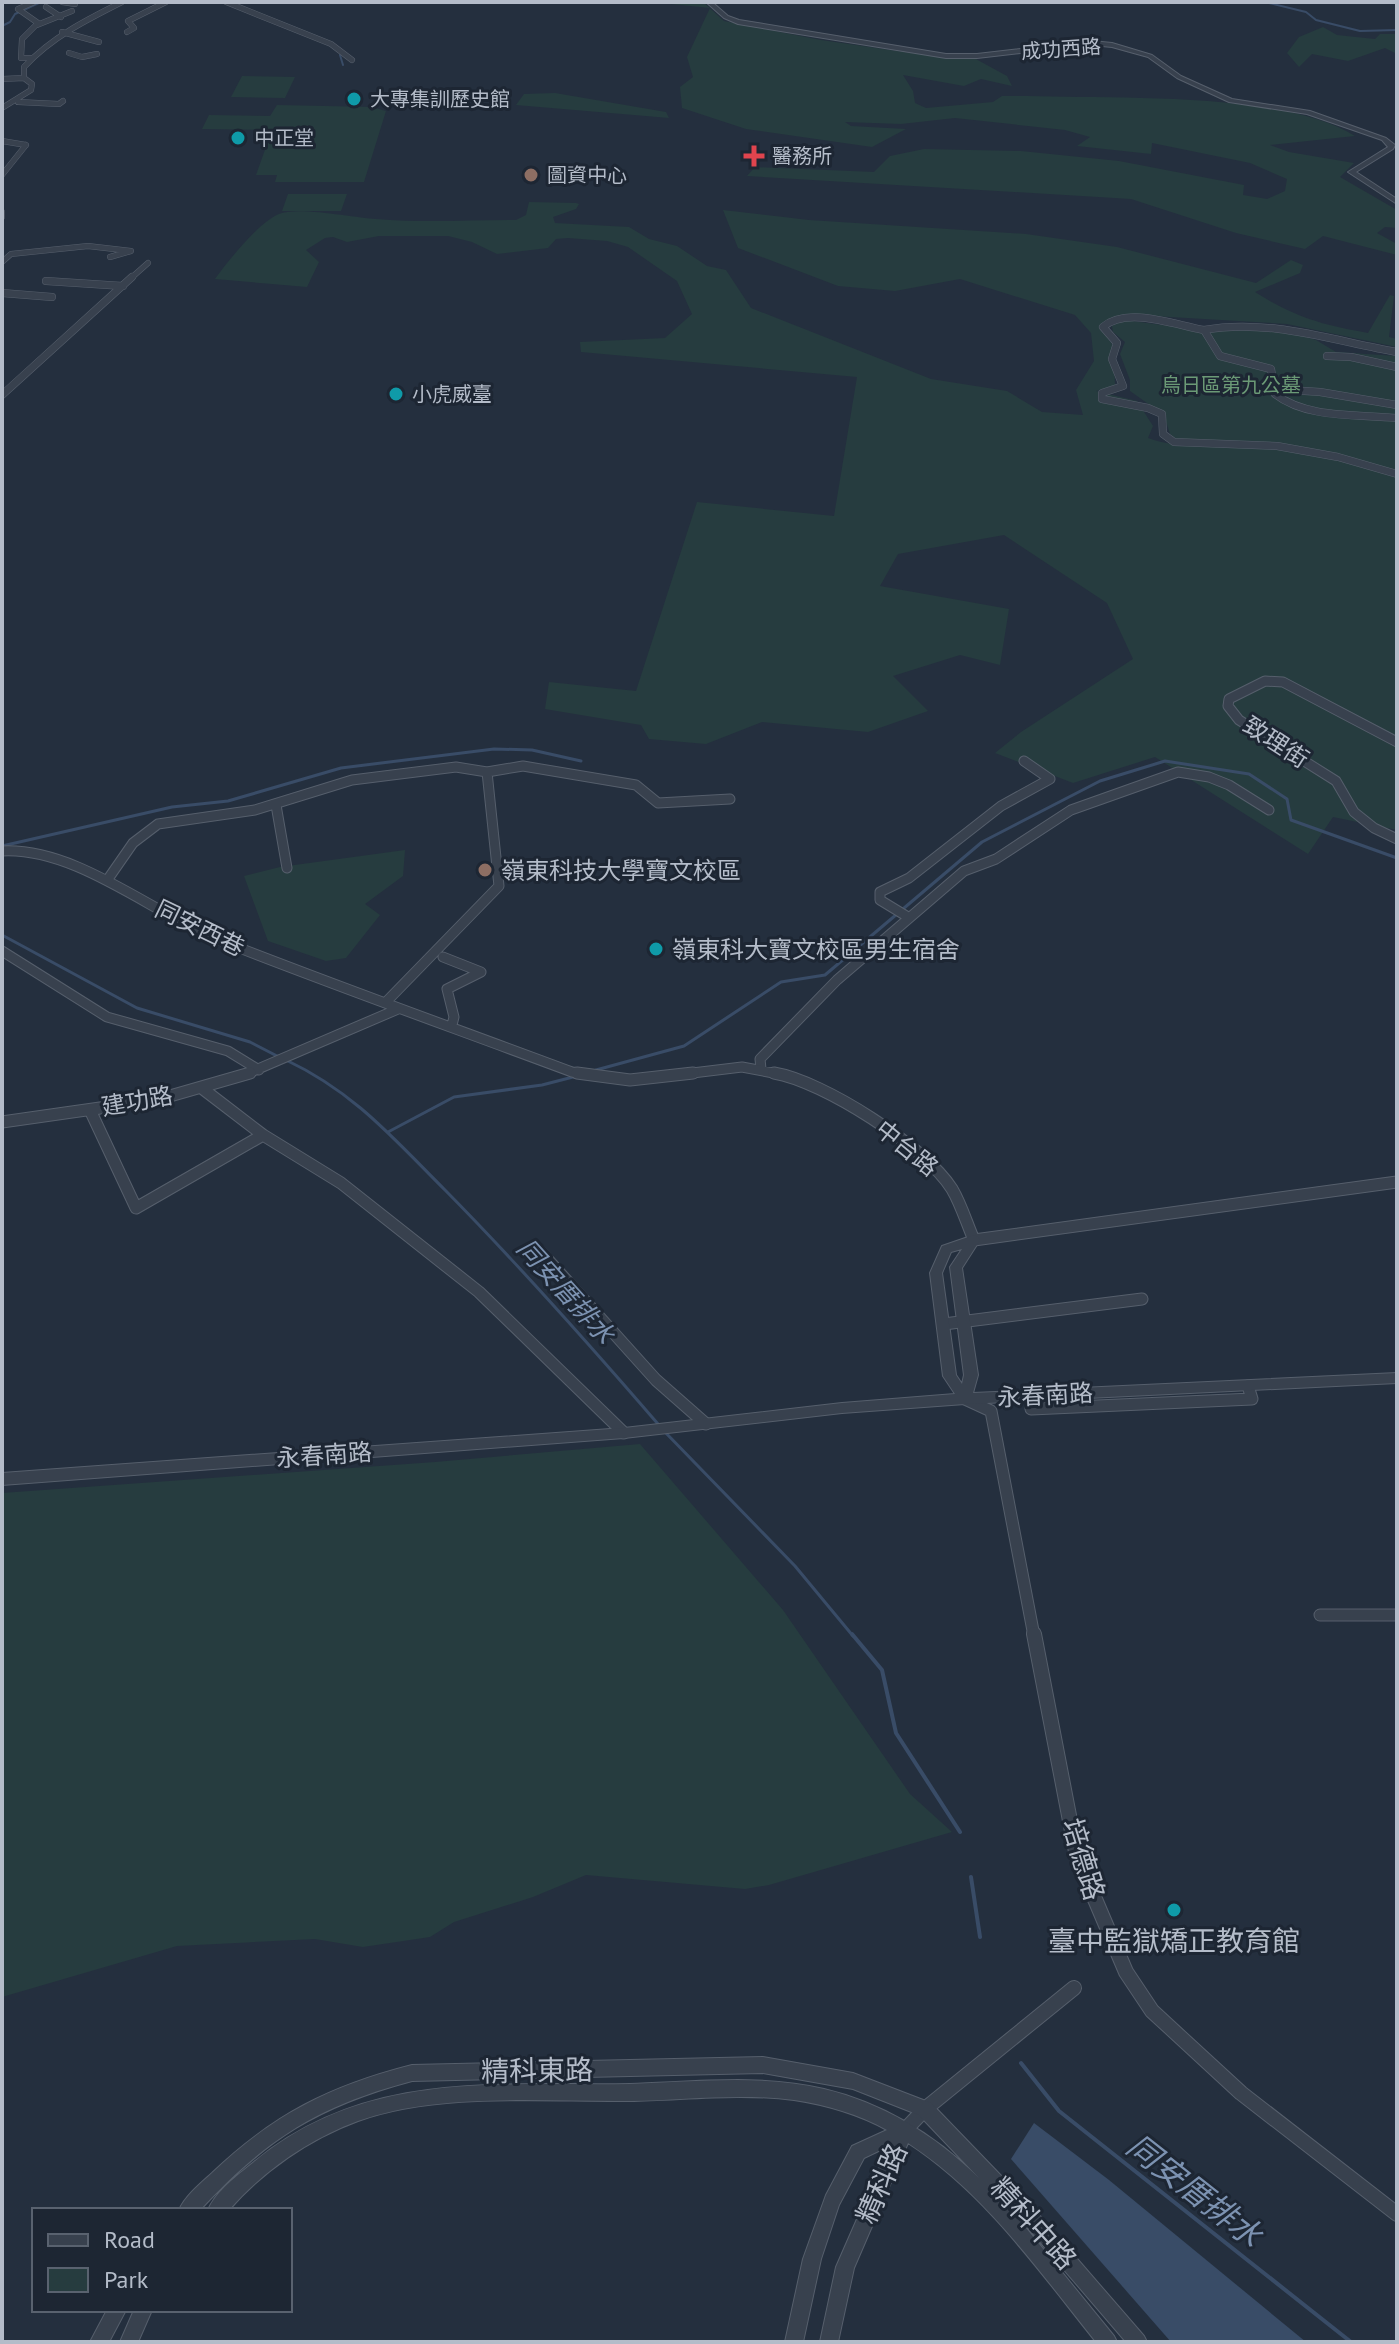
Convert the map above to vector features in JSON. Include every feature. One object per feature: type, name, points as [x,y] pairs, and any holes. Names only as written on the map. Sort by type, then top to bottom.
[{"type":"street","points":[[34,2],[18,9],[35,26],[48,29]]},
{"type":"street","points":[[32,58],[21,58],[22,39],[35,26],[61,17],[74,7],[62,2]]},
{"type":"street","points":[[24,78],[24,67],[60,32],[122,2]]},
{"type":"street","points":[[127,32],[134,28],[128,21],[166,2]]},
{"type":"street","points":[[226,2],[331,44],[352,60]]},
{"type":"street","name":"成功西路","points":[[709,2],[726,17],[738,22],[932,54],[977,56],[1092,43],[1142,53],[1160,60],[1179,77],[1231,101],[1308,112],[1384,139],[1392,145],[1391,148],[1351,172],[1397,202]]},
{"type":"street","points":[[46,7],[61,17]]},
{"type":"street","points":[[60,32],[99,42]]},
{"type":"street","points":[[69,53],[82,57],[97,54]]},
{"type":"street","points":[[2,79],[24,78],[30,81],[31,90],[2,108]]},
{"type":"street","points":[[16,102],[59,104],[63,101]]},
{"type":"street","points":[[2,141],[26,145],[2,175]]},
{"type":"street","points":[[2,262],[11,254],[83,247],[131,251],[110,257]]},
{"type":"street","points":[[2,395],[148,263]]},
{"type":"street","points":[[46,281],[123,286]]},
{"type":"street","points":[[2,293],[52,297]]},
{"type":"street","points":[[1397,352],[1327,340],[1276,326],[1233,325],[1204,330],[1129,317],[1112,319],[1103,327],[1117,343],[1112,359],[1123,386],[1102,393],[1102,399],[1156,410],[1162,414],[1163,434],[1182,445],[1277,446],[1338,457],[1397,474]]},
{"type":"street","points":[[1204,330],[1220,356],[1271,369],[1279,399],[1302,408],[1397,418]]},
{"type":"street","points":[[1327,356],[1359,358],[1397,367]]},
{"type":"street","points":[[1274,389],[1313,389],[1335,396],[1397,405]]},
{"type":"street","name":"致理街","points":[[1397,742],[1283,682],[1265,681],[1229,699],[1228,706],[1239,720],[1336,781],[1354,812],[1374,828],[1397,839]]},
{"type":"street","points":[[908,917],[880,900],[880,892],[909,878],[1001,806],[1050,779],[1024,761]]},
{"type":"street","points":[[108,879],[133,843],[158,824],[276,805],[352,780],[456,767],[487,772],[523,766],[636,785],[658,803],[730,799]]},
{"type":"street","points":[[386,1002],[499,886],[487,772]]},
{"type":"street","points":[[761,1069],[760,1059],[780,1036],[908,917],[964,871],[996,859],[1071,810],[1178,772],[1209,777],[1229,785],[1269,810]]},
{"type":"street","points":[[276,805],[287,868]]},
{"type":"street","name":"同安西巷","points":[[2,851],[37,854],[108,879],[215,938],[398,1009]]},
{"type":"street","points":[[2,951],[63,994],[107,1017],[228,1051],[264,1068]]},
{"type":"street","points":[[443,957],[481,972],[447,989],[454,1017],[452,1025]]},
{"type":"street","name":"中台路","points":[[398,1009],[452,1025],[544,1063],[604,1079],[654,1079],[742,1067],[782,1074],[838,1097],[927,1158],[952,1189],[974,1240]]},
{"type":"street","name":"建功路","points":[[2,1122],[90,1110],[203,1089],[264,1068],[398,1009]]},
{"type":"street","points":[[203,1089],[263,1135],[341,1183],[479,1292],[624,1433]]},
{"type":"street","points":[[90,1110],[136,1208],[263,1135]]},
{"type":"street","points":[[965,1399],[971,1375],[956,1267],[974,1240],[1397,1182]]},
{"type":"street","name":"培德路","points":[[974,1240],[946,1249],[936,1273],[950,1376],[965,1399],[991,1411],[1077,1857],[1126,1972],[1152,2011],[1241,2093],[1397,2214]]},
{"type":"street","points":[[540,1251],[656,1380],[700,1424]]},
{"type":"street","points":[[944,1324],[1142,1299]]},
{"type":"street","name":"永春南路","points":[[2,1479],[624,1433],[965,1399],[1397,1378]]},
{"type":"street","points":[[1031,1409],[1252,1399],[1248,1386]]},
{"type":"street","points":[[1320,1615],[1397,1615]]},
{"type":"street","points":[[905,2130],[925,2109],[1074,1988]]},
{"type":"street","name":"精科東路","points":[[190,2208],[262,2137],[343,2091],[412,2073],[763,2065],[853,2081],[925,2109]]},
{"type":"street","name":"精科東路","points":[[219,2208],[233,2191],[299,2139],[362,2111],[423,2100],[468,2095],[777,2090],[849,2103],[905,2130]]},
{"type":"street","name":"精科中路","points":[[925,2109],[1035,2223],[1138,2342]]},
{"type":"street","name":"精科中路","points":[[905,2130],[967,2178],[1036,2253],[1108,2342]]},
{"type":"street","name":"精科路","points":[[794,2342],[812,2259],[832,2201],[858,2152],[905,2130]]},
{"type":"street","name":"精科路","points":[[829,2342],[845,2267],[905,2130]]},
{"type":"street","points":[[99,2342],[116,2312]]},
{"type":"street","points":[[129,2342],[142,2312]]},
{"type":"green space","points":[[652,2],[703,2],[710,8]]},
{"type":"green space","points":[[710,8],[724,21],[821,40],[939,57],[974,58],[1007,76],[1012,86],[981,79],[964,86],[903,75],[913,91],[915,103],[926,108],[993,102],[1002,96],[1149,98],[1242,104],[1324,121],[1355,136],[1270,145],[1289,152],[1354,163],[1340,177],[1397,210],[1397,228],[1385,227],[1377,233],[1397,244],[1397,255],[1323,236],[1305,249],[1236,233],[1131,199],[747,176],[755,167],[874,172],[890,156],[924,149],[1021,151],[1119,161],[1244,185],[1243,195],[1267,199],[1285,191],[1287,179],[1250,163],[1152,143],[1151,154],[1077,146],[1090,137],[1065,130],[955,118],[901,124],[845,122],[851,126],[906,129],[872,147],[746,129],[682,108],[680,87],[693,77],[687,57]]},
{"type":"green space","points":[[1323,27],[1337,35],[1375,39],[1380,34],[1397,34],[1397,54],[1385,48],[1348,61],[1312,54],[1299,67],[1287,53],[1299,37]]},
{"type":"green space","points":[[242,76],[295,77],[285,98],[231,97]]},
{"type":"green space","points":[[555,93],[666,112],[669,118],[516,105],[524,94]]},
{"type":"green space","points":[[277,105],[372,107],[386,111],[364,182],[275,182],[277,175],[256,175],[272,130],[202,129],[209,115],[270,116]]},
{"type":"green space","points":[[288,194],[347,194],[341,211],[282,211]]},
{"type":"green space","points":[[529,202],[579,204],[576,209],[553,217],[555,223],[629,227],[649,239],[677,246],[707,266],[726,270],[751,308],[931,379],[1007,391],[1042,412],[1083,415],[1076,390],[1094,361],[1091,333],[1075,315],[960,279],[895,291],[838,286],[738,248],[723,210],[809,220],[1026,234],[1117,247],[1256,283],[1291,260],[1303,265],[1300,273],[1255,292],[1309,319],[1368,333],[1390,295],[1394,296],[1389,337],[1397,339],[1397,347],[1287,324],[1136,315],[1112,318],[1102,330],[1114,347],[1115,387],[1096,391],[1137,401],[1153,426],[1148,438],[1177,445],[1281,448],[1397,475],[1397,830],[1333,817],[1308,854],[1155,757],[1073,783],[995,753],[1021,732],[1133,659],[1107,603],[1004,535],[898,554],[880,586],[1009,609],[1000,665],[960,655],[893,676],[928,711],[868,732],[762,722],[706,744],[649,739],[641,725],[545,709],[549,682],[636,691],[697,502],[834,516],[857,377],[581,352],[580,342],[665,338],[692,314],[677,281],[628,247],[607,241],[556,239],[548,248],[497,254],[472,242],[448,236],[379,236],[347,242],[333,237],[325,238],[306,250],[319,262],[307,287],[215,279],[253,233],[279,214],[313,212],[411,221],[516,220],[526,215]]},
{"type":"green space","name":"烏日區第九公墓","points":[[1124,320],[1170,326],[1279,329],[1316,340],[1336,352],[1397,356],[1397,471],[1263,442],[1181,443],[1170,434],[1164,415],[1130,391],[1130,380],[1120,354],[1125,342],[1113,332],[1112,326]]},
{"type":"green space","points":[[405,850],[403,876],[365,904],[380,915],[346,958],[326,961],[268,941],[244,876],[280,867]]},
{"type":"green space","points":[[640,1444],[783,1610],[910,1794],[952,1832],[769,1885],[745,1889],[586,1875],[533,1897],[454,1922],[430,1937],[363,1947],[315,1939],[177,1946],[2,1997],[2,1493]]},
{"type":"water","points":[[1034,2123],[1109,2180],[1306,2342],[1171,2342],[1011,2159]]},
{"type":"waterway","points":[[2,26],[10,22],[15,14],[41,2]]},
{"type":"waterway","points":[[1224,2],[1233,2]]},
{"type":"waterway","points":[[1265,2],[1306,12],[1316,20],[1360,31],[1397,30]]},
{"type":"waterway","points":[[340,55],[343,65]]},
{"type":"waterway","points":[[2,846],[172,807],[228,801],[341,768],[494,749],[532,750],[581,761]]},
{"type":"waterway","points":[[596,1070],[684,1046],[781,982],[825,975],[982,842],[1100,781],[1165,761],[1249,774],[1287,799],[1291,820],[1397,858]]},
{"type":"waterway","name":"同安厝排水","points":[[2,935],[137,1008],[250,1042],[279,1057]]},
{"type":"waterway","name":"同安厝排水","points":[[286,1060],[332,1086],[390,1134],[527,1276],[658,1424]]},
{"type":"waterway","points":[[388,1132],[454,1097],[542,1085],[573,1077]]},
{"type":"waterway","name":"同安厝排水","points":[[663,1430],[795,1566],[853,1636]]},
{"type":"waterway","name":"同安厝排水","points":[[852,1634],[882,1670],[896,1733],[960,1832]]},
{"type":"waterway","name":"同安厝排水","points":[[971,1877],[980,1937]]},
{"type":"waterway","name":"同安厝排水","points":[[1021,2063],[1059,2111],[1351,2342]]},
{"type":"place","name":"大專集訓歷史館","points":[[354,99]]},
{"type":"place","name":"中正堂","points":[[238,138]]},
{"type":"place","name":"醫務所","points":[[754,156]]},
{"type":"place","name":"圖資中心","points":[[531,175]]},
{"type":"place","name":"小虎威臺","points":[[396,394]]},
{"type":"place","name":"嶺東科技大學寶文校區","points":[[485,870]]},
{"type":"place","name":"嶺東科大寶文校區男生宿舍","points":[[656,949]]},
{"type":"place","name":"臺中監獄矯正教育館","points":[[1174,1910]]}]
